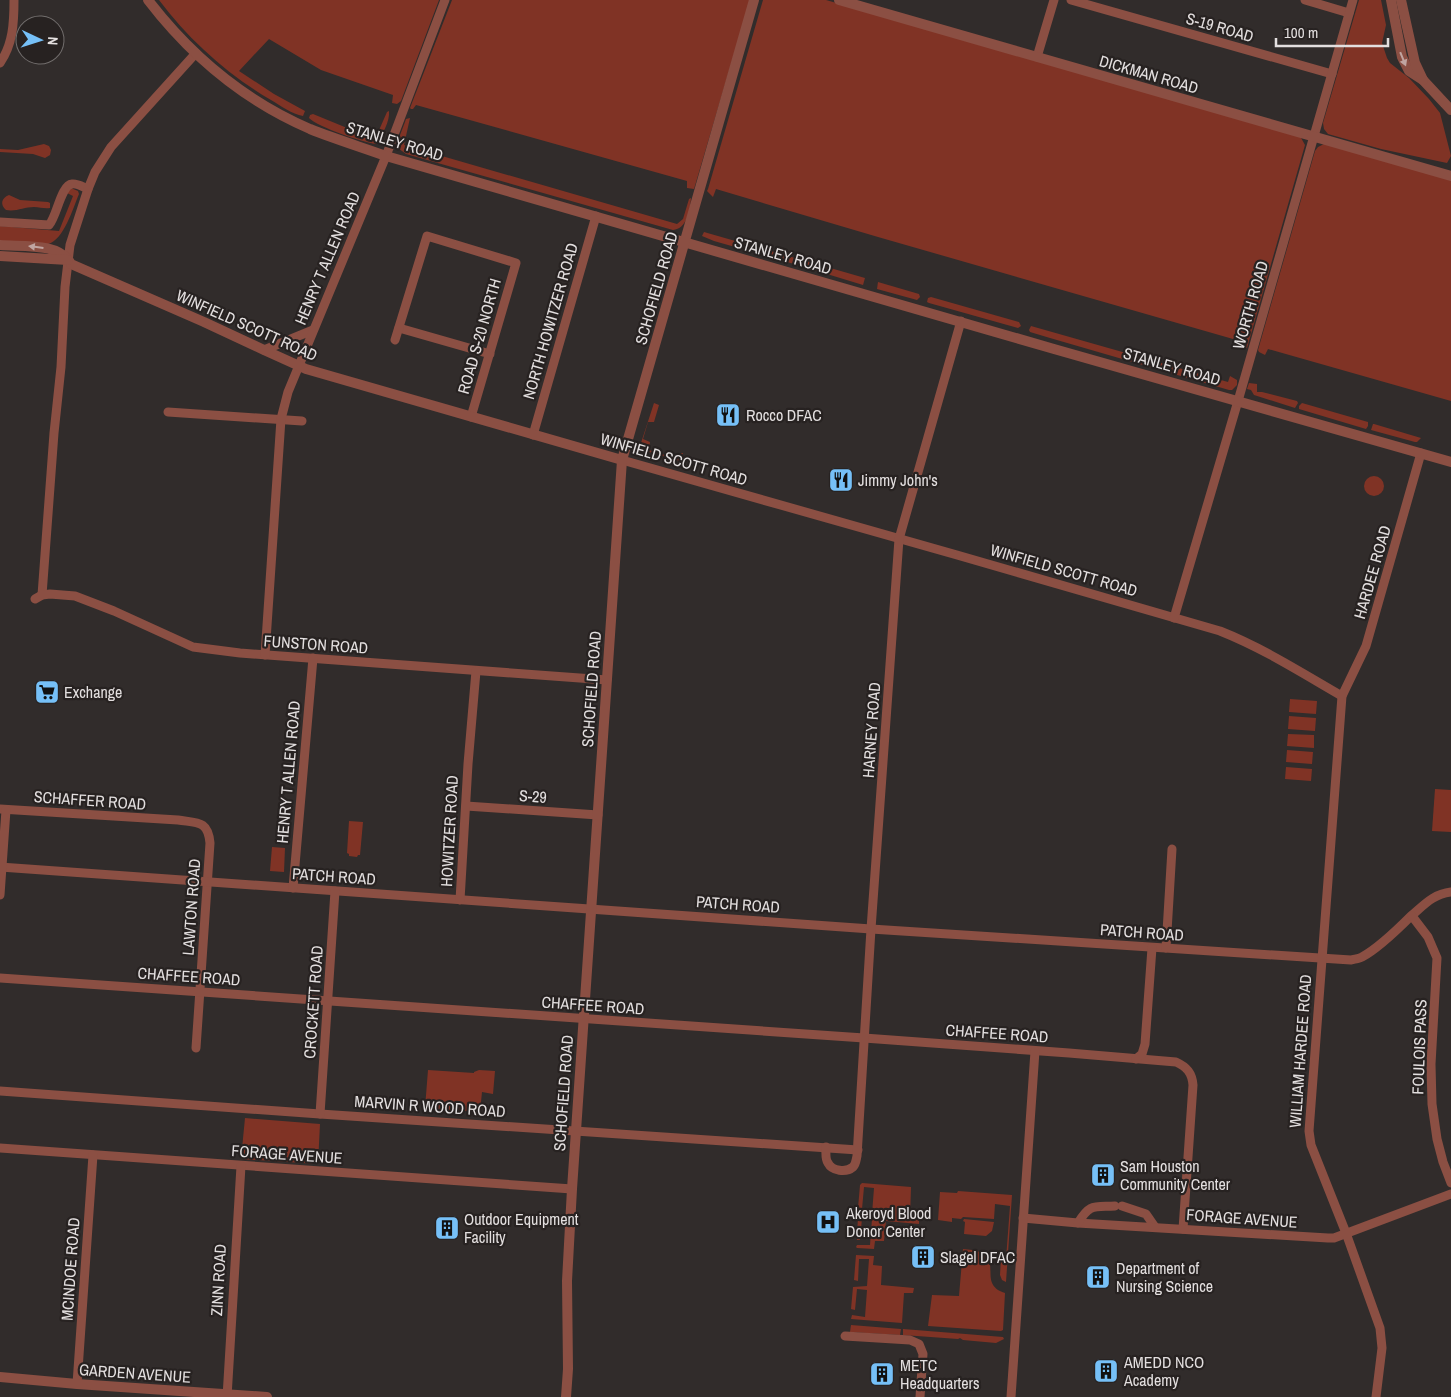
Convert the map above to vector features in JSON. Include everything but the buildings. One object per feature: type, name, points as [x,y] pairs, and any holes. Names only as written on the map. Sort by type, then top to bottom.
[{"type":"street","points":[[0,63],[9,45],[13,29],[14,0]]},
{"type":"street","name":"STANLEY ROAD","points":[[148,0],[167,25],[196,54],[226,80],[263,106],[308,128],[386,156],[1451,462]]},
{"type":"street","name":"HENRY T ALLEN ROAD","points":[[265,655],[281,419],[288,392],[386,156],[445,0]]},
{"type":"street","name":"SCHOFIELD ROAD","points":[[566,1397],[568,1369],[567,1281],[572,1189],[622,460],[754,0]]},
{"type":"street","name":"DICKMAN ROAD","points":[[839,0],[1451,176]]},
{"type":"street","points":[[1037,57],[1054,0]]},
{"type":"street","name":"S-19 ROAD","points":[[1071,0],[1332,74]]},
{"type":"street","points":[[1305,0],[1350,13]]},
{"type":"street","name":"WORTH ROAD","points":[[1174,618],[1353,0]]},
{"type":"street","points":[[1385,0],[1389,19],[1396,30]]},
{"type":"street","points":[[1390,0],[1405,66],[1414,75],[1423,80]]},
{"type":"street","points":[[1401,0],[1415,63],[1423,80],[1451,110]]},
{"type":"street","points":[[0,245],[36,246],[50,249],[69,260],[70,245],[95,172],[111,147],[196,54]]},
{"type":"street","points":[[0,222],[48,225],[53,220],[64,190],[69,185],[74,184],[88,188]]},
{"type":"street","name":"NORTH HOWITZER ROAD","points":[[533,435],[596,216]]},
{"type":"street","name":"ROAD S-20 NORTH","points":[[399,328],[427,236],[516,264],[471,417]]},
{"type":"street","name":"WINFIELD SCOTT ROAD","points":[[0,256],[69,260],[71,264],[198,319],[298,366],[1220,632],[1242,640],[1342,696]]},
{"type":"street","name":"FUNSTON ROAD","points":[[69,260],[61,367],[38,597],[50,594],[75,596],[143,623],[193,647],[224,652],[607,680]]},
{"type":"street","name":"HARNEY ROAD","points":[[858,1150],[871,929],[900,539],[961,321]]},
{"type":"street","points":[[395,340],[399,328],[490,354]]},
{"type":"street","points":[[264,350],[313,330]]},
{"type":"street","points":[[168,412],[302,421]]},
{"type":"street","name":"HARDEE ROAD","points":[[1342,696],[1366,646],[1421,453]]},
{"type":"street","name":"HENRY T ALLEN ROAD","points":[[293,888],[313,658]]},
{"type":"street","name":"HOWITZER ROAD","points":[[460,900],[476,671]]},
{"type":"street","name":"WILLIAM HARDEE ROAD","points":[[1342,696],[1310,1138],[1380,1328],[1382,1348],[1376,1397]]},
{"type":"street","name":"S-29","points":[[466,806],[598,815]]},
{"type":"street","points":[[0,895],[3,809]]},
{"type":"street","name":"SCHAFFER ROAD","points":[[3,809],[178,820]]},
{"type":"street","name":"LAWTON ROAD","points":[[178,820],[198,823],[204,826],[208,831],[210,843],[196,1048]]},
{"type":"street","points":[[1166,948],[1172,849]]},
{"type":"street","name":"PATCH ROAD","points":[[1,867],[871,929],[1351,960],[1361,958],[1372,950],[1412,916],[1423,904],[1435,896],[1451,892]]},
{"type":"street","name":"CROCKETT ROAD","points":[[320,1114],[335,891]]},
{"type":"street","name":"FOULOIS PASS","points":[[1412,916],[1428,937],[1437,958],[1431,1064],[1432,1104],[1437,1138],[1451,1183]]},
{"type":"street","points":[[1136,1059],[1142,1054],[1145,1044],[1152,948]]},
{"type":"street","name":"CHAFFEE ROAD","points":[[0,978],[1168,1061],[1184,1065],[1189,1070],[1193,1085],[1183,1229]]},
{"type":"street","points":[[1011,1397],[1035,1051]]},
{"type":"street","name":"MARVIN R WOOD ROAD","points":[[0,1090],[320,1114],[858,1150]]},
{"type":"street","name":"FORAGE AVENUE","points":[[0,1148],[572,1189]]},
{"type":"street","points":[[826,1148],[826,1161],[834,1170],[848,1170],[852,1168],[856,1164],[858,1150]]},
{"type":"street","name":"MCINDOE ROAD","points":[[77,1384],[93,1155]]},
{"type":"street","name":"ZINN ROAD","points":[[227,1396],[241,1166]]},
{"type":"street","name":"FORAGE AVENUE","points":[[1023,1218],[1328,1238],[1451,1194]]},
{"type":"street","points":[[1078,1222],[1085,1211],[1091,1207],[1119,1206],[1146,1214],[1154,1227]]},
{"type":"street","points":[[846,1336],[910,1340],[919,1344],[923,1354],[920,1397]]},
{"type":"street","name":"GARDEN AVENUE","points":[[0,1377],[153,1393],[267,1397]]},
{"type":"shaded area","points":[[159,0],[439,0],[401,101],[397,104],[392,103],[393,95],[321,70],[269,39],[239,71],[274,94],[305,111],[303,116],[295,114],[255,90],[210,56],[183,29]]},
{"type":"shaded area","points":[[452,0],[750,0],[694,189],[687,188],[687,181],[416,105],[411,109]]},
{"type":"shaded area","points":[[763,0],[826,0],[1300,136],[1305,145],[1247,348],[1239,347],[1240,341],[716,189],[713,197],[707,191]]},
{"type":"shaded area","points":[[1359,0],[1381,0],[1386,25],[1382,43],[1387,58],[1390,63],[1409,78],[1440,113],[1451,156],[1447,163],[1381,149],[1328,134],[1324,129],[1323,123]]},
{"type":"shaded area","points":[[389,111],[387,124],[377,144],[342,134],[322,126],[309,118],[313,114],[352,130],[376,137]]},
{"type":"shaded area","points":[[410,118],[404,145],[677,224],[683,219],[689,199],[691,198],[687,218],[682,226],[673,230],[406,154],[398,148],[397,143],[406,119]]},
{"type":"shaded area","points":[[44,144],[49,146],[51,150],[50,155],[45,158],[33,154],[0,152],[0,149],[18,150]]},
{"type":"shaded area","points":[[1324,144],[1451,179],[1451,401],[1268,349],[1265,355],[1258,350],[1315,151]]},
{"type":"shaded area","points":[[71,188],[78,191],[79,194],[67,223],[54,241],[48,244],[0,242],[0,226],[59,231],[73,196],[67,193]]},
{"type":"shaded area","points":[[9,195],[20,200],[48,202],[50,203],[50,208],[34,207],[6,210],[2,202]]},
{"type":"shaded area","points":[[704,232],[802,260],[801,266],[714,241],[702,236]]},
{"type":"shaded area","points":[[806,261],[865,278],[863,285],[804,267]]},
{"type":"shaded area","points":[[878,282],[919,294],[920,297],[917,300],[877,289]]},
{"type":"shaded area","points":[[931,297],[1019,322],[1021,326],[1018,328],[927,302],[928,298]]},
{"type":"shaded area","points":[[1031,326],[1228,382],[1230,376],[1237,380],[1237,385],[1232,390],[1229,390],[1030,332]]},
{"type":"shaded area","points":[[1249,383],[1257,384],[1257,392],[1297,401],[1298,403],[1295,408],[1254,395],[1251,390],[1247,389]]},
{"type":"shaded area","points":[[654,403],[659,405],[654,422],[648,422],[643,439],[650,442],[649,450],[678,459],[681,453],[683,453],[680,461],[639,449]]},
{"type":"shaded area","points":[[1302,403],[1368,422],[1368,426],[1366,429],[1299,409]]},
{"type":"shaded area","points":[[1373,424],[1421,438],[1415,442],[1371,430]]},
{"type":"shaded area","points":[[1370,476],[1378,476],[1384,482],[1384,490],[1378,496],[1370,496],[1364,490],[1364,482]]},
{"type":"shaded area","points":[[1290,699],[1317,701],[1316,714],[1289,712]]},
{"type":"shaded area","points":[[1289,716],[1316,718],[1315,731],[1288,729]]},
{"type":"shaded area","points":[[1288,734],[1314,735],[1314,748],[1287,746]]},
{"type":"shaded area","points":[[1287,750],[1313,752],[1312,764],[1286,762]]},
{"type":"shaded area","points":[[1286,767],[1312,769],[1311,781],[1285,779]]},
{"type":"shaded area","points":[[1435,789],[1451,790],[1451,832],[1432,831]]},
{"type":"shaded area","points":[[349,821],[363,822],[360,855],[357,857],[349,856],[347,853]]},
{"type":"shaded area","points":[[272,847],[285,848],[284,872],[270,871]]},
{"type":"shaded area","points":[[428,1070],[474,1073],[479,1070],[495,1071],[493,1094],[482,1092],[480,1112],[425,1108]]},
{"type":"shaded area","points":[[245,1118],[320,1124],[318,1164],[241,1159]]},
{"type":"shaded area","points":[[862,1183],[911,1187],[910,1218],[919,1219],[919,1224],[886,1221],[884,1241],[875,1241],[874,1249],[857,1248],[857,1245],[870,1245],[872,1219],[862,1218],[860,1240],[857,1240],[858,1215],[872,1214],[874,1188],[864,1187],[862,1209],[858,1208],[860,1185]]},
{"type":"shaded area","points":[[958,1191],[1012,1195],[1006,1282],[1002,1280],[1000,1275],[1001,1258],[1006,1259],[1010,1206],[995,1204],[994,1219],[963,1217],[961,1219],[952,1218],[952,1222],[938,1220],[940,1192],[957,1193]]},
{"type":"shaded area","points":[[964,1219],[994,1222],[992,1231],[986,1236],[964,1234]]},
{"type":"shaded area","points":[[963,1249],[978,1251],[986,1256],[989,1262],[992,1282],[996,1288],[1005,1293],[1003,1330],[1001,1331],[928,1326],[932,1295],[959,1296]]},
{"type":"shaded area","points":[[856,1255],[874,1256],[873,1265],[882,1266],[881,1285],[914,1288],[913,1293],[904,1293],[902,1323],[851,1319],[852,1315],[865,1317],[867,1290],[857,1289],[855,1310],[851,1309],[853,1287],[867,1286],[869,1259],[859,1259],[858,1281],[854,1280]]},
{"type":"shaded area","points":[[851,1325],[901,1329],[900,1335],[850,1332]]},
{"type":"shaded area","points":[[903,1329],[1003,1337],[1004,1339],[996,1343],[963,1340],[960,1338],[903,1335]]},
{"type":"place","name":"Rocco DFAC","points":[[728,415]]},
{"type":"place","name":"Jimmy John's","points":[[841,480]]},
{"type":"place","name":"Exchange","points":[[47,692]]},
{"type":"place","name":"Sam Houston Community Center","points":[[1103,1175]]},
{"type":"place","name":"Akeroyd Blood Donor Center","points":[[828,1222]]},
{"type":"place","name":"Outdoor Equipment Facility","points":[[447,1228]]},
{"type":"place","name":"Slagel DFAC","points":[[923,1257]]},
{"type":"place","name":"Department of Nursing Science","points":[[1098,1277]]},
{"type":"place","name":"AMEDD NCO Academy","points":[[1106,1371]]},
{"type":"place","name":"METC Headquarters","points":[[882,1374]]}]
